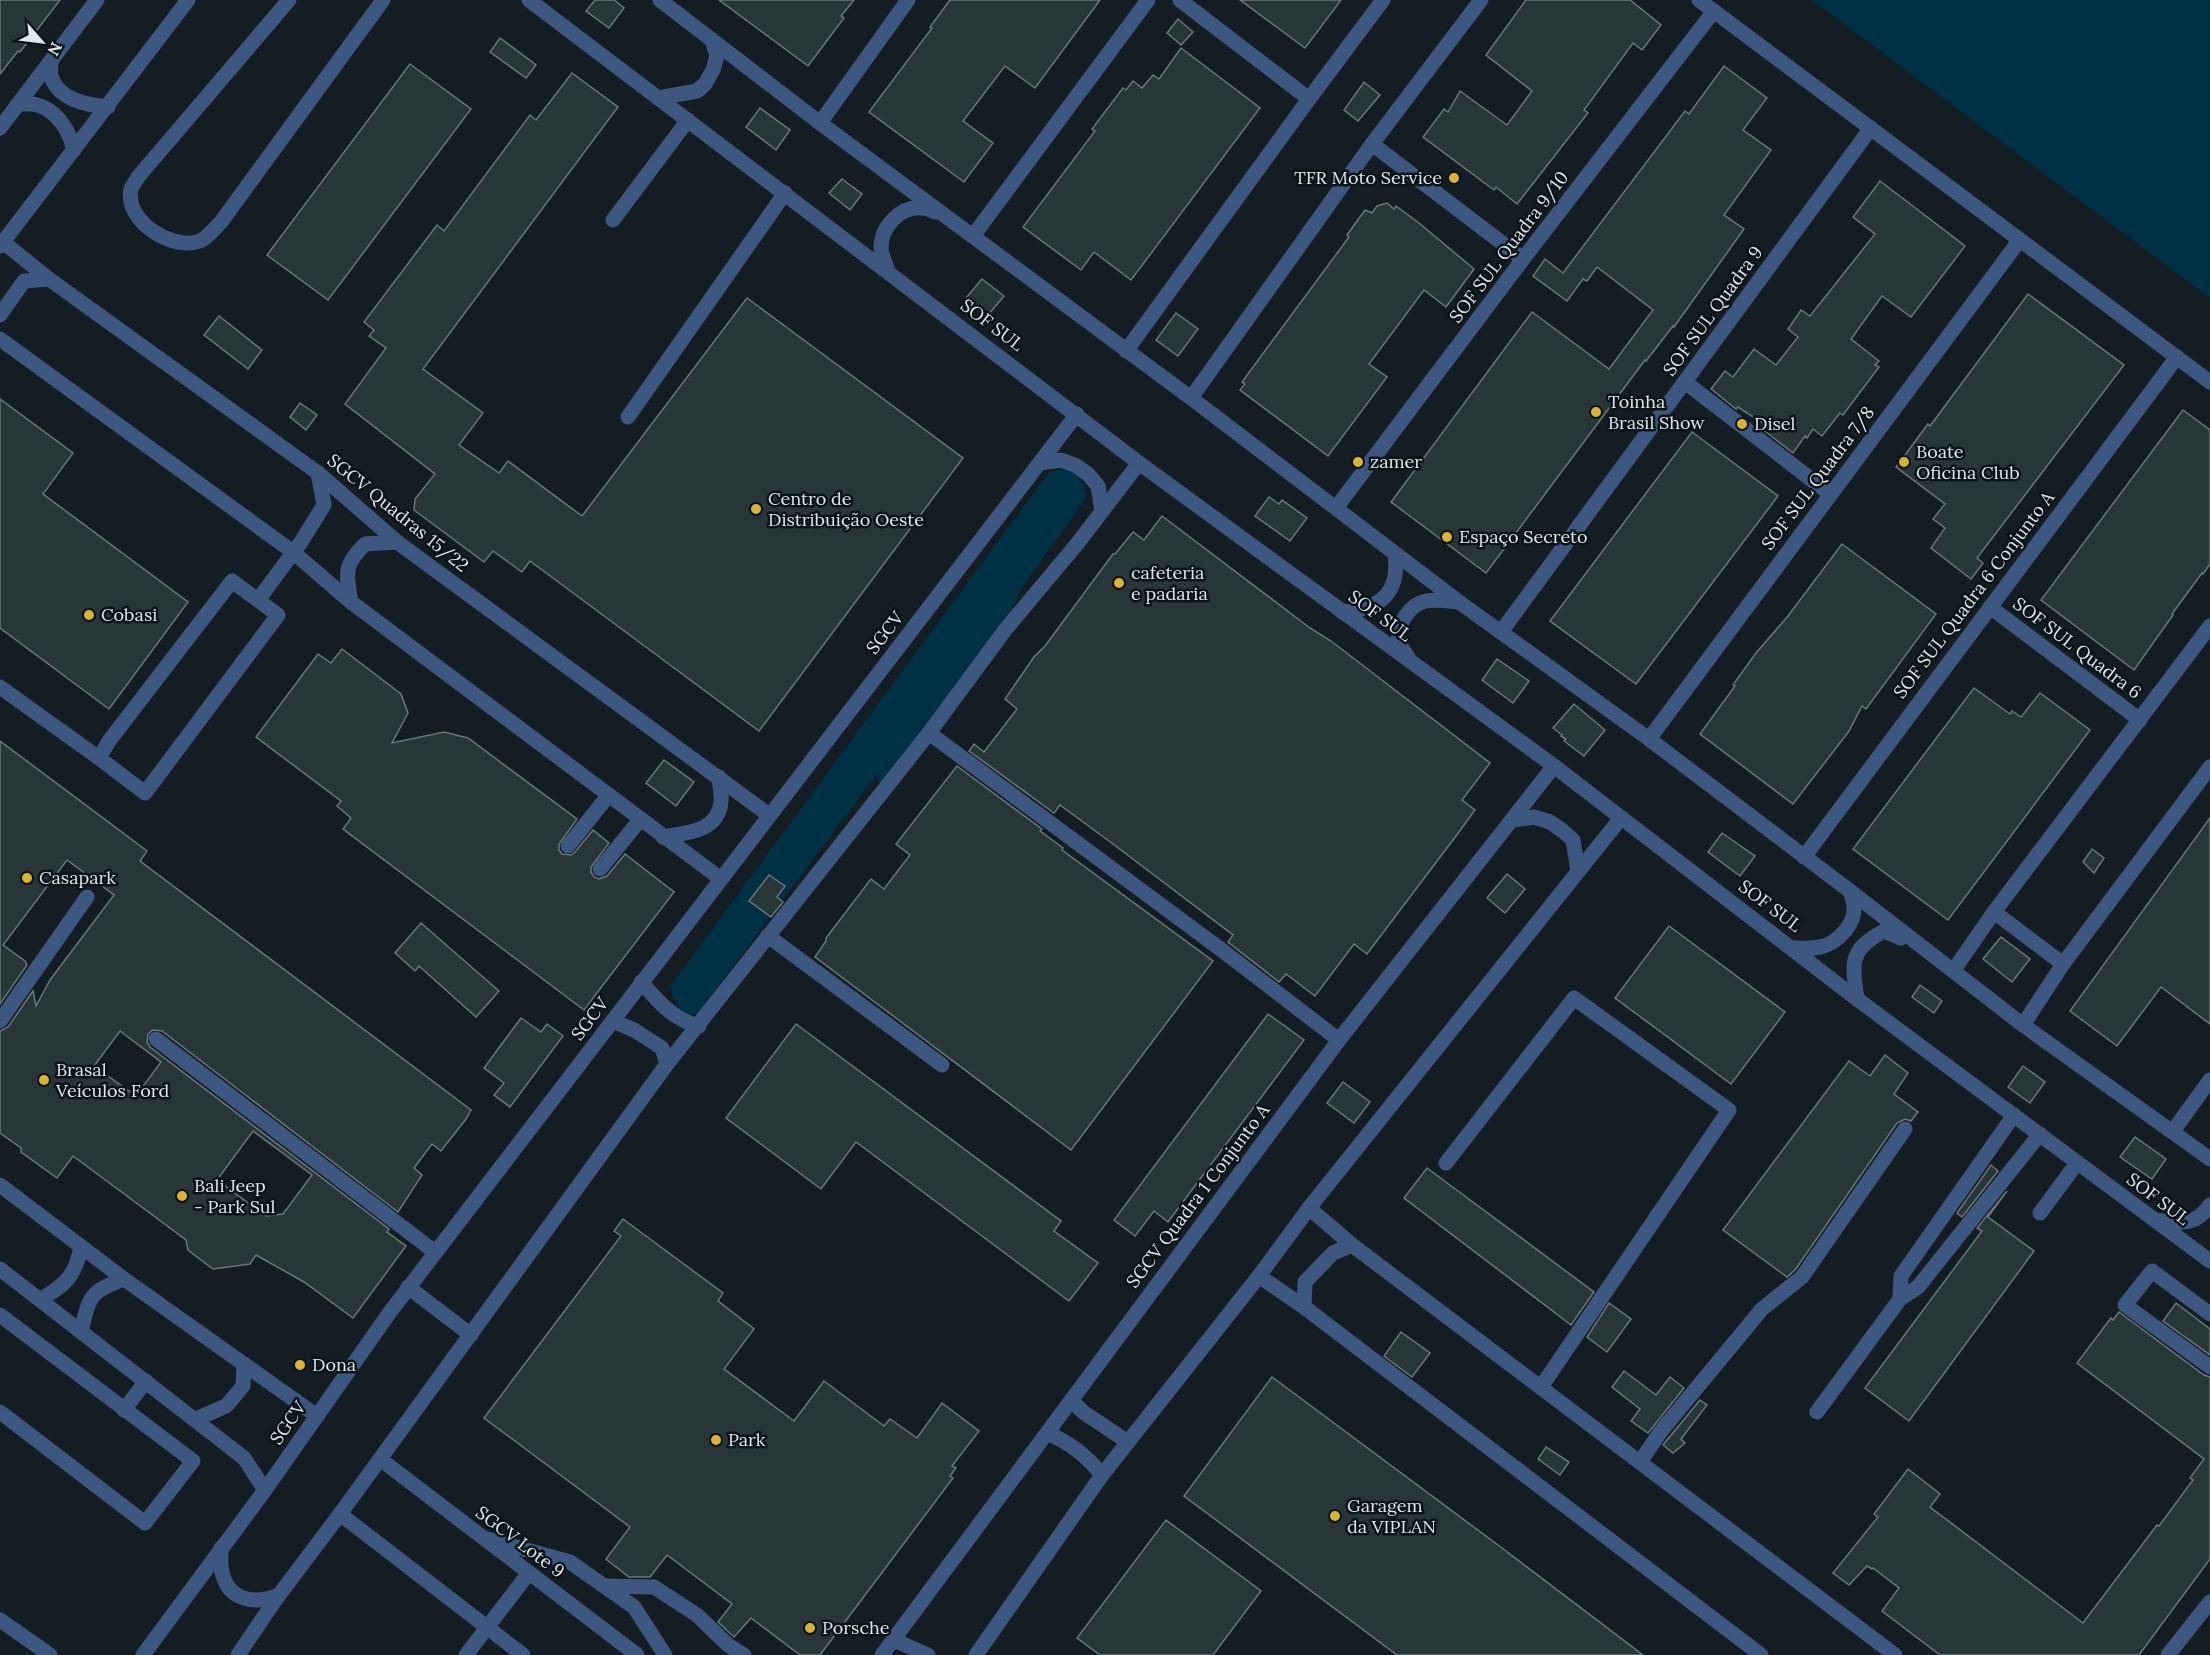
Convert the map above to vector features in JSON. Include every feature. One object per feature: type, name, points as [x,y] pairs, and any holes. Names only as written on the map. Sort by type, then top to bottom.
[{"type":"street","points":[[0,128],[97,0]]},
{"type":"street","points":[[2,244],[188,0]]},
{"type":"street","points":[[289,0],[138,177],[131,190],[133,205],[142,223],[159,236],[182,244],[202,240],[221,222],[383,0]]},
{"type":"street","name":"SOF SUL","points":[[529,0],[1139,462],[1554,766],[1794,948],[1857,999],[2210,1261]]},
{"type":"street","points":[[820,123],[908,0]]},
{"type":"street","points":[[973,236],[1148,0]]},
{"type":"street","points":[[1180,0],[1309,99]]},
{"type":"street","points":[[1126,351],[1383,0]]},
{"type":"street","points":[[1191,398],[1372,144],[1481,0]]},
{"type":"street","points":[[1699,0],[2210,382]]},
{"type":"street","points":[[662,1],[820,123],[1191,398],[1459,602],[1649,738],[2023,1025],[2210,1159]]},
{"type":"street","name":"SOF SUL Quadra 9/10","points":[[1336,508],[1714,11]]},
{"type":"street","points":[[658,98],[696,91],[705,84],[713,70],[717,56],[712,40]]},
{"type":"street","points":[[51,61],[51,76],[70,98],[88,106],[108,106]]},
{"type":"street","points":[[18,105],[27,103],[41,106],[53,113],[64,123],[71,136],[74,150]]},
{"type":"street","points":[[613,220],[688,120]]},
{"type":"street","name":"SOF SUL Quadra 9","points":[[1501,632],[1871,128]]},
{"type":"street","points":[[1372,144],[1523,260]]},
{"type":"street","points":[[628,417],[785,193]]},
{"type":"street","points":[[888,271],[881,249],[883,235],[891,222],[902,212],[921,208],[942,214]]},
{"type":"street","name":"SOF SUL Quadra 7/8","points":[[1649,738],[2019,241]]},
{"type":"street","name":"SGCV Quadras 15/22","points":[[2,244],[318,473],[397,542],[769,815]]},
{"type":"street","points":[[0,315],[24,281],[49,279]]},
{"type":"street","points":[[1,336],[294,552],[351,602],[721,879]]},
{"type":"street","name":"SOF SUL Quadra 6 Conjunto A","points":[[1803,857],[2176,357]]},
{"type":"street","points":[[1685,382],[1830,494]]},
{"type":"street","name":"SGCV","points":[[143,1655],[265,1490],[408,1287],[1077,414]]},
{"type":"street","points":[[1040,463],[1061,460],[1075,465],[1088,474],[1098,486],[1102,511]]},
{"type":"street","points":[[238,1655],[279,1595],[667,1064],[929,733],[1005,630],[1077,544],[1139,462]]},
{"type":"street","points":[[258,600],[294,552],[324,505],[318,473]]},
{"type":"street","points":[[351,602],[346,573],[353,556],[365,544],[397,542]]},
{"type":"street","points":[[1342,612],[1362,611],[1375,605],[1386,595],[1394,582],[1397,569],[1395,554]]},
{"type":"street","points":[[0,687],[145,793],[278,615],[232,581],[109,741],[99,758]]},
{"type":"street","points":[[1411,662],[1399,642],[1400,628],[1405,616],[1425,601],[1459,602]]},
{"type":"street","name":"SOF SUL Quadra 6","points":[[1990,607],[2140,720]]},
{"type":"street","points":[[1953,971],[1994,912],[2210,626]]},
{"type":"street","points":[[929,733],[1210,941],[1339,1040]]},
{"type":"street","name":"SGCV Quadra 1 Conjunto A","points":[[882,1655],[1339,1040],[1554,766]]},
{"type":"street","points":[[2023,1025],[2063,964],[2209,770]]},
{"type":"street","points":[[663,837],[700,831],[713,820],[722,802],[719,777]]},
{"type":"street","points":[[568,846],[608,796]]},
{"type":"street","points":[[1512,820],[1534,817],[1550,822],[1563,831],[1573,840],[1578,871]]},
{"type":"street","points":[[976,1655],[1102,1475],[1259,1276],[1309,1208],[1621,818]]},
{"type":"street","points":[[600,869],[640,820]]},
{"type":"street","points":[[1794,948],[1822,947],[1838,939],[1849,926],[1854,910],[1850,891]]},
{"type":"street","points":[[0,1021],[87,897]]},
{"type":"street","points":[[1994,912],[2063,964]]},
{"type":"street","points":[[1857,999],[1853,971],[1856,952],[1871,938],[1884,931],[1917,945]]},
{"type":"street","points":[[768,936],[942,1065]]},
{"type":"street","points":[[641,982],[682,1022],[699,1026]]},
{"type":"street","points":[[1446,1163],[1574,998],[1730,1110],[1541,1388]]},
{"type":"street","points":[[613,1021],[634,1030],[662,1048],[667,1064]]},
{"type":"street","points":[[156,1039],[435,1252]]},
{"type":"street","points":[[2172,1131],[2210,1080]]},
{"type":"street","points":[[1900,1299],[1901,1276],[2014,1115]]},
{"type":"street","points":[[1640,1462],[1661,1431],[1762,1309],[1802,1277],[1905,1130]]},
{"type":"street","points":[[1817,1412],[1900,1299],[1918,1287],[2040,1134]]},
{"type":"street","points":[[2040,1213],[2077,1163]]},
{"type":"street","points":[[0,1185],[81,1247],[317,1416]]},
{"type":"street","points":[[2155,1220],[2182,1223],[2193,1221],[2204,1214],[2210,1205]]},
{"type":"street","points":[[1309,1208],[1352,1245],[1895,1655]]},
{"type":"street","points":[[1304,1307],[1305,1282],[1333,1253],[1352,1245]]},
{"type":"street","points":[[40,1300],[61,1287],[70,1278],[78,1261],[81,1247]]},
{"type":"street","points":[[0,1269],[244,1458],[265,1490]]},
{"type":"street","points":[[2210,1314],[2152,1270],[2125,1305],[2210,1367]]},
{"type":"street","points":[[1259,1276],[1304,1307],[1761,1655]]},
{"type":"street","points":[[81,1331],[92,1296],[101,1287],[124,1278]]},
{"type":"street","points":[[408,1287],[471,1335]]},
{"type":"street","points":[[0,1315],[193,1461],[145,1523],[0,1412]]},
{"type":"street","points":[[196,1419],[226,1406],[243,1386],[244,1364]]},
{"type":"street","points":[[124,1410],[146,1381]]},
{"type":"street","points":[[1071,1400],[1083,1412],[1128,1442]]},
{"type":"street","points":[[1047,1433],[1062,1439],[1090,1460],[1102,1475]]},
{"type":"street","name":"SGCV Lote 9","points":[[380,1459],[637,1655]]},
{"type":"street","points":[[340,1514],[523,1655]]},
{"type":"street","points":[[480,1537],[570,1562],[634,1607],[665,1655]]},
{"type":"street","points":[[221,1548],[222,1572],[228,1586],[239,1596],[250,1601],[266,1601],[279,1595]]},
{"type":"street","points":[[466,1655],[528,1574]]},
{"type":"street","points":[[605,1586],[654,1587],[697,1615],[728,1645],[744,1655]]},
{"type":"street","points":[[2168,1655],[2207,1614]]},
{"type":"street","points":[[0,1620],[50,1655]]},
{"type":"street","points":[[894,1640],[928,1655]]},
{"type":"shaded area","points":[[1812,0],[2210,0],[2210,298]]},
{"type":"shaded area","points":[[1066,468],[1080,476],[1086,492],[1085,500],[1021,589],[1003,628],[882,789],[877,774],[698,1015],[682,1009],[673,996],[671,985],[1049,472]]},
{"type":"building","points":[[0,0],[60,0],[0,74]]},
{"type":"building","points":[[595,0],[614,0],[624,8],[609,28],[586,11]]},
{"type":"building","points":[[719,0],[854,0],[841,16],[844,18],[808,66]]},
{"type":"building","points":[[950,0],[1100,0],[1035,88],[1005,66],[963,121],[993,143],[964,182],[869,112],[932,28],[930,27]]},
{"type":"building","points":[[1240,0],[1341,0],[1305,48]]},
{"type":"building","points":[[1526,0],[1630,0],[1661,25],[1642,50],[1633,43],[1584,110],[1588,113],[1517,204],[1496,187],[1494,190],[1423,137],[1444,109],[1448,112],[1460,91],[1507,125],[1532,91],[1486,55]]},
{"type":"building","points":[[1178,19],[1193,32],[1181,45],[1167,33]]},
{"type":"building","points":[[500,38],[536,65],[526,78],[490,52]]},
{"type":"building","points":[[1181,48],[1260,108],[1131,280],[1094,252],[1081,270],[1023,227],[1095,131],[1092,129],[1123,88],[1126,90],[1133,81],[1142,88],[1153,75],[1159,79]]},
{"type":"building","points":[[410,64],[471,109],[328,300],[267,255]]},
{"type":"building","points":[[1724,66],[1767,98],[1743,130],[1771,150],[1724,215],[1744,229],[1674,327],[1645,360],[1486,573],[1391,502],[1532,312],[1609,369],[1653,310],[1597,267],[1587,281],[1583,279],[1567,301],[1533,276],[1545,259],[1563,273],[1685,111],[1689,114]]},
{"type":"building","name":"Centro de Distribuição Oeste","points":[[572,73],[618,107],[423,369],[483,413],[459,445],[499,473],[508,461],[582,516],[747,298],[963,458],[759,731],[530,561],[522,572],[493,551],[484,562],[414,510],[415,499],[435,474],[345,404],[386,348],[369,336],[374,330],[364,322],[437,225],[444,231],[530,115],[536,120]]},
{"type":"building","points":[[1364,82],[1380,95],[1358,121],[1344,110]]},
{"type":"building","points":[[760,108],[790,130],[776,150],[746,127]]},
{"type":"building","points":[[842,179],[862,194],[850,210],[829,193]]},
{"type":"building","points":[[1880,181],[1965,246],[1911,317],[1882,296],[1851,339],[1879,361],[1875,365],[1879,367],[1843,415],[1840,413],[1822,436],[1813,429],[1793,453],[1761,428],[1764,424],[1738,407],[1736,409],[1711,389],[1725,371],[1733,377],[1754,349],[1776,365],[1798,337],[1788,329],[1801,310],[1810,316],[1875,234],[1853,217]]},
{"type":"building","points":[[1387,203],[1394,209],[1396,206],[1419,223],[1474,269],[1446,307],[1424,290],[1369,364],[1387,377],[1328,456],[1240,390],[1245,384],[1242,382],[1349,237],[1347,235],[1365,210],[1372,213],[1377,206]]},
{"type":"building","points":[[982,279],[1004,296],[988,315],[966,298]]},
{"type":"building","points":[[2028,294],[2124,365],[1977,558],[1983,563],[1971,579],[1931,548],[1945,528],[1933,519],[1945,504],[1896,467],[1928,424],[1930,426]]},
{"type":"building","points":[[1176,313],[1198,329],[1178,356],[1156,340]]},
{"type":"building","points":[[219,316],[262,350],[248,369],[204,335]]},
{"type":"building","name":"Cobasi","points":[[0,399],[73,453],[43,494],[188,602],[109,709],[0,628]]},
{"type":"building","points":[[300,403],[317,415],[306,430],[290,417]]},
{"type":"building","points":[[2183,410],[2210,430],[2210,564],[2134,670],[2041,600]]},
{"type":"building","points":[[1692,432],[1778,496],[1636,684],[1550,621]]},
{"type":"building","points":[[1269,497],[1279,504],[1282,500],[1307,518],[1290,541],[1255,516]]},
{"type":"building","points":[[1162,516],[1310,628],[1331,641],[1490,763],[1462,800],[1475,810],[1459,832],[1367,954],[1354,944],[1315,996],[1286,974],[1279,982],[1228,942],[1233,935],[1113,844],[1060,805],[1054,813],[969,751],[974,744],[984,752],[1017,709],[1005,699],[1034,657],[1045,646],[1113,554],[1133,532],[1144,540]]},
{"type":"building","points":[[1842,544],[1936,614],[1866,709],[1862,706],[1849,731],[1793,804],[1700,734],[1756,653],[1788,616]]},
{"type":"building","points":[[342,649],[401,694],[408,713],[392,743],[444,732],[468,738],[577,819],[559,844],[562,854],[571,855],[575,852],[593,830],[609,843],[591,867],[594,877],[599,879],[607,876],[625,854],[674,892],[584,1010],[343,829],[351,818],[337,806],[341,801],[256,737],[318,654],[331,663]]},
{"type":"building","points":[[1497,659],[1529,681],[1513,703],[1482,680]]},
{"type":"building","points":[[1974,688],[2010,714],[2012,711],[2021,717],[2040,693],[2090,730],[1948,920],[1853,849]]},
{"type":"building","points":[[1574,704],[1605,730],[1584,756],[1564,741],[1566,739],[1553,728]]},
{"type":"building","points":[[0,741],[147,851],[140,861],[471,1110],[441,1151],[432,1144],[414,1168],[422,1175],[398,1212],[162,1031],[153,1030],[148,1034],[147,1042],[150,1047],[389,1229],[387,1232],[406,1246],[353,1318],[304,1282],[256,1255],[250,1264],[213,1269],[188,1250],[186,1240],[73,1156],[57,1178],[21,1152],[21,1148],[0,1133],[0,1031],[8,1027],[33,991],[36,1006],[50,980],[114,895],[67,860],[3,945],[27,965],[0,1004]],"holes":[[[120,1031],[161,1062],[136,1096],[94,1066]],[[253,1131],[312,1175],[283,1214],[266,1216],[217,1180]]]},
{"type":"building","points":[[664,760],[694,782],[676,806],[646,783]]},
{"type":"building","points":[[957,766],[1042,829],[1040,831],[1063,848],[1062,850],[1213,961],[1071,1150],[815,957],[826,938],[871,879],[884,889],[910,855],[896,844]]},
{"type":"building","points":[[2210,818],[2210,1024],[2161,987],[2117,1046],[2070,1011]]},
{"type":"building","points":[[1722,833],[1755,856],[1740,876],[1708,852]]},
{"type":"building","points":[[2092,849],[2104,858],[2094,873],[2083,862]]},
{"type":"building","points":[[1507,874],[1525,889],[1505,913],[1487,898]]},
{"type":"building","points":[[769,875],[785,886],[777,897],[783,902],[771,917],[749,901]]},
{"type":"building","points":[[421,923],[499,991],[476,1017],[419,966],[415,971],[395,953]]},
{"type":"building","points":[[1669,926],[1785,1012],[1731,1084],[1615,998]]},
{"type":"building","points":[[2001,937],[2030,959],[2012,982],[1983,959]]},
{"type":"building","points":[[1920,985],[1942,1001],[1934,1013],[1912,997]]},
{"type":"building","points":[[1268,1014],[1304,1040],[1168,1222],[1154,1211],[1135,1236],[1114,1220]]},
{"type":"building","points":[[521,1018],[541,1032],[547,1024],[563,1036],[510,1107],[494,1095],[504,1083],[484,1068]]},
{"type":"building","points":[[796,1024],[1061,1221],[1054,1231],[1098,1263],[1069,1301],[856,1142],[821,1189],[726,1118]]},
{"type":"building","points":[[1885,1055],[1908,1073],[1894,1094],[1918,1112],[1911,1121],[1905,1119],[1897,1123],[1795,1270],[1787,1277],[1723,1230],[1849,1061],[1870,1076]]},
{"type":"building","points":[[2023,1066],[2045,1082],[2030,1103],[2008,1087]]},
{"type":"building","points":[[1343,1082],[1370,1102],[1354,1123],[1327,1103]]},
{"type":"building","points":[[2135,1137],[2166,1159],[2152,1179],[2120,1157]]},
{"type":"building","points":[[1991,1165],[1998,1171],[1962,1217],[1957,1213]]},
{"type":"building","points":[[1427,1168],[1594,1292],[1571,1325],[1404,1198]]},
{"type":"building","points":[[2007,1191],[1988,1217],[2034,1251],[1909,1421],[1865,1388],[1982,1231],[1977,1228]]},
{"type":"building","name":"Park","points":[[623,1219],[723,1293],[718,1301],[754,1329],[724,1369],[794,1421],[824,1381],[884,1426],[890,1419],[917,1438],[942,1403],[979,1431],[952,1466],[956,1468],[950,1476],[953,1478],[820,1655],[800,1655],[751,1618],[734,1637],[718,1622],[732,1604],[667,1555],[650,1577],[629,1577],[606,1559],[630,1527],[484,1418],[621,1236],[614,1231]]},
{"type":"building","points":[[1609,1303],[1631,1319],[1607,1352],[1587,1337]]},
{"type":"building","points":[[2176,1303],[2210,1329],[2210,1355],[2163,1321]]},
{"type":"building","points":[[2119,1312],[2204,1375],[2210,1377],[2210,1559],[2139,1655],[1940,1655],[1882,1611],[1899,1588],[1873,1568],[1867,1566],[1849,1585],[1833,1573],[1878,1517],[1874,1514],[1908,1469],[1940,1494],[1930,1507],[2083,1623],[2193,1480],[2190,1478],[2204,1459],[2077,1363],[2111,1318],[2113,1320]]},
{"type":"building","points":[[1401,1332],[1430,1353],[1412,1377],[1384,1356]]},
{"type":"building","points":[[1624,1371],[1656,1395],[1670,1377],[1684,1388],[1648,1433],[1631,1421],[1640,1409],[1612,1387]]},
{"type":"building","name":"Garagem da VIPLAN","points":[[1272,1377],[1643,1655],[1397,1655],[1184,1496]]},
{"type":"building","points":[[1700,1400],[1707,1405],[1681,1439],[1685,1443],[1673,1453],[1663,1445]]},
{"type":"building","points":[[1546,1447],[1569,1462],[1560,1475],[1538,1459]]},
{"type":"building","points":[[1166,1520],[1261,1591],[1213,1655],[1100,1655],[1077,1638]]},
{"type":"place","name":"TFR Moto Service","points":[[1454,178]]},
{"type":"place","name":"Toinha Brasil Show","points":[[1596,412]]},
{"type":"place","name":"Disel","points":[[1742,424]]},
{"type":"place","name":"zamer","points":[[1358,462]]},
{"type":"place","name":"Boate Oficina Club","points":[[1904,462]]},
{"type":"place","name":"Centro de Distribuição Oeste","points":[[756,509]]},
{"type":"place","name":"Espaço Secreto","points":[[1447,537]]},
{"type":"place","name":"cafeteria e padaria","points":[[1119,583]]},
{"type":"place","name":"Cobasi","points":[[89,615]]},
{"type":"place","name":"Casapark","points":[[27,878]]},
{"type":"place","name":"Brasal Veículos Ford","points":[[44,1080]]},
{"type":"place","name":"Bali Jeep - Park Sul","points":[[182,1196]]},
{"type":"place","name":"Dona","points":[[300,1365]]},
{"type":"place","name":"Park","points":[[716,1440]]},
{"type":"place","name":"Garagem da VIPLAN","points":[[1335,1516]]},
{"type":"place","name":"Porsche","points":[[810,1628]]}]
